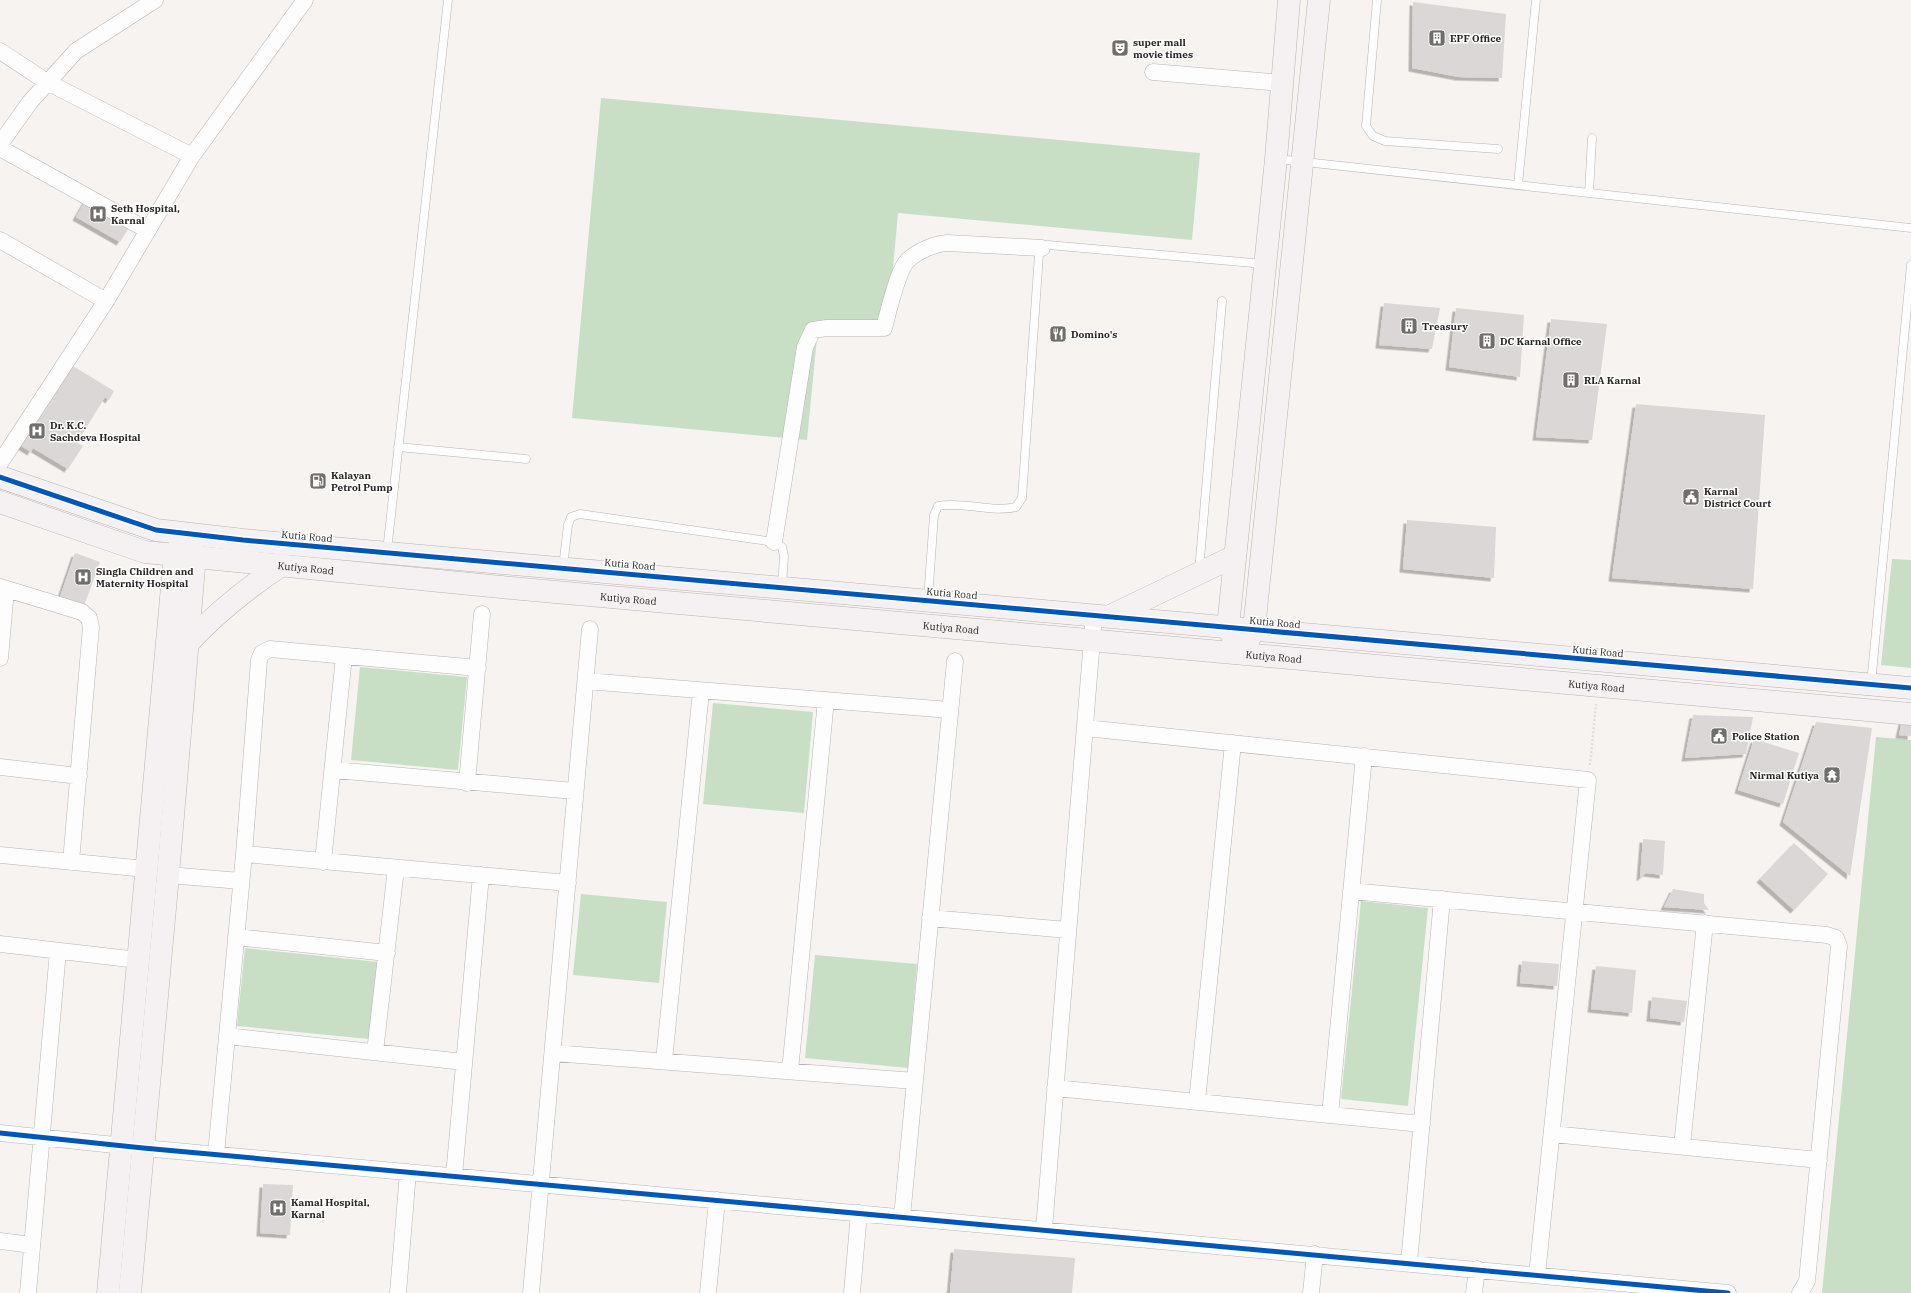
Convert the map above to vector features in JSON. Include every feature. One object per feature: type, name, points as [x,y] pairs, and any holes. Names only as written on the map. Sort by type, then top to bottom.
[{"type":"street","points":[[147,230],[1,142],[47,82],[76,51],[155,0]]},
{"type":"street","points":[[0,463],[106,301],[192,156],[305,0]]},
{"type":"street","points":[[1240,654],[1228,627],[1276,159],[1289,0]]},
{"type":"street","points":[[1240,654],[1254,629],[1320,0]]},
{"type":"street","points":[[0,51],[47,82],[192,156]]},
{"type":"street","points":[[1153,72],[1282,83]]},
{"type":"street","points":[[0,240],[106,301]]},
{"type":"street","points":[[774,542],[805,347],[813,330],[827,328],[884,328],[900,274],[907,261],[937,244],[947,243],[1042,248]]},
{"type":"street","points":[[1249,422],[1276,426]]},
{"type":"street","name":"Kutia Road","points":[[0,477],[156,530],[1911,688]]},
{"type":"street","name":"Kutiya Road","points":[[0,502],[145,552],[1092,641],[1911,714]]},
{"type":"street","points":[[108,1293],[146,869],[188,533]]},
{"type":"street","points":[[132,1293],[143,1148],[187,644],[185,555]]},
{"type":"street","points":[[1044,1230],[1092,641],[1102,615],[1235,556]]},
{"type":"street","points":[[187,644],[210,620],[243,592],[282,565]]},
{"type":"street","points":[[0,658],[3,588],[82,612],[89,618],[91,627],[71,862]]},
{"type":"street","points":[[467,783],[482,614]]},
{"type":"street","points":[[531,1293],[542,1184],[590,629]]},
{"type":"street","points":[[216,1154],[244,854],[259,660],[262,653],[270,649],[478,668]]},
{"type":"street","points":[[323,862],[334,770],[344,656]]},
{"type":"street","points":[[902,1217],[955,661]]},
{"type":"street","points":[[586,681],[950,710]]},
{"type":"street","points":[[1867,710],[1871,684]]},
{"type":"street","points":[[664,1061],[701,690]]},
{"type":"street","points":[[790,1071],[826,700]]},
{"type":"street","points":[[1085,728],[1588,780],[1537,1274]]},
{"type":"street","points":[[1197,1102],[1233,743]]},
{"type":"street","points":[[1330,1115],[1364,756]]},
{"type":"street","points":[[0,767],[79,776]]},
{"type":"street","points":[[334,770],[467,783],[575,791]]},
{"type":"street","points":[[244,854],[568,883]]},
{"type":"street","points":[[0,855],[146,869]]},
{"type":"street","points":[[376,1052],[396,868]]},
{"type":"street","points":[[168,875],[241,881]]},
{"type":"street","points":[[454,1176],[481,875]]},
{"type":"street","points":[[1351,891],[1705,923],[1826,935],[1836,938],[1839,946],[1807,1281],[1800,1293]]},
{"type":"street","points":[[1409,1263],[1442,899]]},
{"type":"street","points":[[930,918],[1068,930]]},
{"type":"street","points":[[1682,1146],[1705,923]]},
{"type":"street","points":[[236,937],[387,953]]},
{"type":"street","points":[[0,944],[138,960]]},
{"type":"street","points":[[28,1293],[58,951]]},
{"type":"street","points":[[227,1036],[464,1062]]},
{"type":"street","points":[[553,1053],[915,1081]]},
{"type":"street","points":[[1055,1088],[1422,1124]]},
{"type":"street","points":[[0,1133],[143,1148],[1537,1274],[1728,1293]]},
{"type":"street","points":[[1552,1134],[1819,1160]]},
{"type":"street","points":[[398,1293],[408,1172]]},
{"type":"street","points":[[708,1293],[717,1200]]},
{"type":"street","points":[[852,1293],[860,1213]]},
{"type":"street","points":[[0,1241],[32,1245]]},
{"type":"street","points":[[1311,1293],[1315,1254]]},
{"type":"street","points":[[1474,1293],[1477,1269]]},
{"type":"lane","points":[[387,552],[448,0]]},
{"type":"lane","points":[[1377,0],[1366,126],[1373,136],[1385,141],[1498,149]]},
{"type":"lane","points":[[1518,185],[1536,0]]},
{"type":"lane","points":[[1589,193],[1592,138]]},
{"type":"lane","points":[[1276,159],[1911,228]]},
{"type":"lane","points":[[928,600],[934,515],[938,506],[949,504],[1006,509],[1016,507],[1022,498],[1039,254],[1042,248],[1048,246],[1265,264]]},
{"type":"lane","points":[[1871,684],[1911,265]]},
{"type":"lane","points":[[1199,573],[1222,300]]},
{"type":"lane","points":[[398,447],[526,459]]},
{"type":"lane","points":[[563,567],[568,525],[571,517],[580,514],[774,542],[782,547],[784,556],[782,587]]},
{"type":"path","points":[[1588,780],[1598,687]]},
{"type":"green space","points":[[601,98],[1200,153],[1192,240],[898,213],[887,333],[818,327],[807,440],[572,418]]},
{"type":"green space","points":[[1892,559],[1911,560],[1911,668],[1881,665]]},
{"type":"green space","points":[[360,667],[467,677],[458,770],[351,760]]},
{"type":"green space","points":[[713,703],[813,712],[804,813],[703,804]]},
{"type":"green space","points":[[1876,737],[1911,740],[1911,1293],[1822,1293]]},
{"type":"green space","points":[[581,894],[667,902],[659,983],[573,975]]},
{"type":"green space","points":[[1361,901],[1428,908],[1408,1106],[1341,1099]]},
{"type":"green space","points":[[245,948],[378,962],[369,1039],[237,1026]]},
{"type":"green space","points":[[815,955],[917,964],[908,1068],[805,1058]]},
{"type":"building","points":[[1413,2],[1506,14],[1502,78],[1459,77],[1412,68]]},
{"type":"building","points":[[87,198],[132,223],[120,242],[76,217]]},
{"type":"building","name":"Treasury","points":[[1384,303],[1440,308],[1432,349],[1379,345]]},
{"type":"building","name":"DC Karnal Office","points":[[1456,308],[1524,315],[1520,377],[1449,367]]},
{"type":"building","name":"RLA Karnal","points":[[1551,319],[1607,324],[1592,440],[1536,437]]},
{"type":"building","points":[[68,363],[114,391],[109,400],[105,397],[77,443],[83,446],[68,469],[33,448],[31,452],[18,444]]},
{"type":"building","name":"Karnal District Court","points":[[1636,404],[1765,415],[1753,589],[1612,578]]},
{"type":"building","points":[[1407,520],[1496,527],[1494,578],[1403,569]]},
{"type":"building","points":[[75,553],[100,562],[84,606],[60,597]]},
{"type":"building","name":"Police Station","points":[[1693,715],[1753,717],[1746,754],[1685,758]]},
{"type":"building","points":[[1902,721],[1911,722],[1911,736],[1899,735]]},
{"type":"building","name":"Nirmal Kutiya","points":[[1816,722],[1872,728],[1850,876],[1783,822]]},
{"type":"building","points":[[1754,739],[1799,753],[1783,804],[1738,790]]},
{"type":"building","points":[[1643,839],[1665,841],[1663,875],[1646,873],[1640,878]]},
{"type":"building","points":[[1794,843],[1828,874],[1794,910],[1760,879]]},
{"type":"building","points":[[1673,889],[1704,894],[1704,903],[1709,910],[1664,907]]},
{"type":"building","points":[[1522,961],[1559,964],[1557,986],[1520,983]]},
{"type":"building","points":[[1596,966],[1636,970],[1632,1013],[1591,1009]]},
{"type":"building","points":[[1652,997],[1687,1001],[1684,1022],[1650,1018]]},
{"type":"building","points":[[263,1184],[293,1185],[290,1235],[260,1233]]},
{"type":"building","points":[[954,1249],[1075,1258],[1072,1293],[950,1293]]},
{"type":"cycle path","points":[[0,477],[156,530],[243,540],[1911,688]]},
{"type":"cycle path","points":[[0,1133],[143,1148],[1728,1293]]},
{"type":"place","name":"EPF Office","points":[[1437,38]]},
{"type":"place","name":"super mall movie times","points":[[1120,48]]},
{"type":"place","name":"Seth Hospital, Karnal","points":[[98,214]]},
{"type":"place","name":"Treasury","points":[[1409,326]]},
{"type":"place","name":"Domino's","points":[[1058,334]]},
{"type":"place","name":"DC Karnal Office","points":[[1487,341]]},
{"type":"place","name":"RLA Karnal","points":[[1571,380]]},
{"type":"place","name":"Dr. K.C. Sachdeva Hospital","points":[[37,431]]},
{"type":"place","name":"Kalayan Petrol Pump","points":[[318,481]]},
{"type":"place","name":"Karnal District Court","points":[[1691,497]]},
{"type":"place","name":"Singla Children and Maternity Hospital","points":[[83,577]]},
{"type":"place","name":"Police Station","points":[[1719,736]]},
{"type":"place","name":"Nirmal Kutiya","points":[[1832,775]]},
{"type":"place","name":"Kamal Hospital, Karnal","points":[[278,1208]]}]
